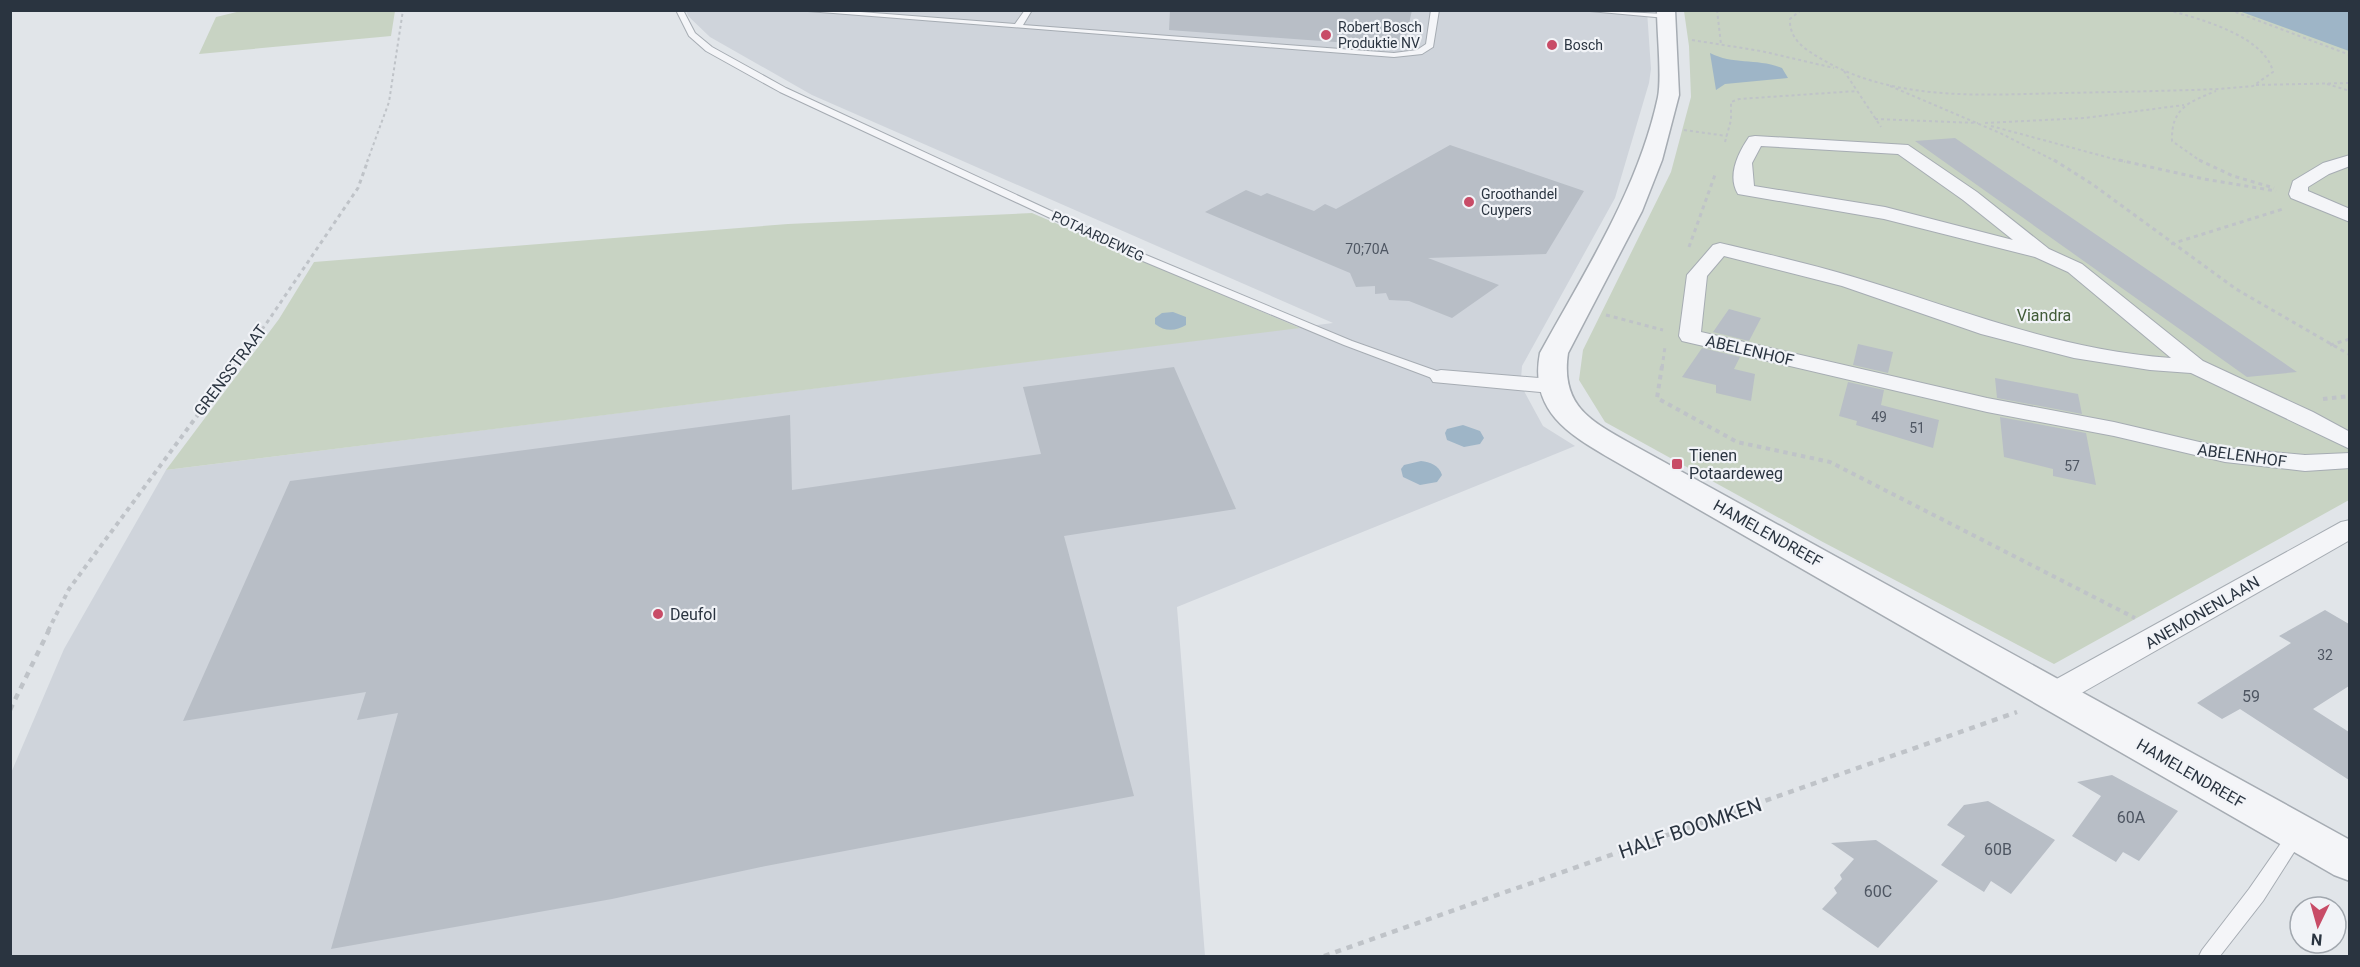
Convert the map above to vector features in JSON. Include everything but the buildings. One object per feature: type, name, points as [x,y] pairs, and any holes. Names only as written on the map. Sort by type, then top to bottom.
[{"type":"street","points":[[1551,386],[1550,373],[1554,354],[1630,211],[1651,160],[1669,95],[1666,14]]},
{"type":"street","name":"ABELENHOF","points":[[2042,253],[1970,196],[1902,149],[1755,141],[1743,163],[1745,190],[1885,213],[2042,253],[2075,268],[2195,366],[2306,417],[2349,442]]},
{"type":"street","points":[[2349,160],[2332,165],[2299,185],[2304,197],[2349,216]]},
{"type":"street","name":"ABELENHOF","points":[[2195,366],[2150,363],[2082,353],[1989,328],[1849,282],[1720,249],[1697,275],[1690,336],[1987,405],[2114,429],[2225,455],[2305,463],[2349,460]]},
{"type":"street","name":"POTAARDEWEG","points":[[1441,378],[1551,386]]},
{"type":"street","name":"HAMELENDREEF","points":[[1551,386],[1562,407],[1593,435],[2349,862]]},
{"type":"street","name":"ANEMONENLAAN","points":[[2053,695],[2156,639],[2349,528]]},
{"type":"lane","name":"POTAARDEWEG","points":[[679,10],[692,34],[709,49],[783,90],[1142,257],[1348,343],[1441,378]]},
{"type":"lane","points":[[798,10],[1394,55],[1419,52],[1430,45],[1435,10]]},
{"type":"lane","points":[[1018,26],[1029,10]]},
{"type":"lane","points":[[1582,10],[1666,14]]},
{"type":"lane","points":[[2209,957],[2256,895],[2298,833]]},
{"type":"path","name":"GRENSSTRAAT","points":[[10,710],[69,589],[266,324],[358,188],[389,102],[403,10]]},
{"type":"path","points":[[1717,10],[1721,44]]},
{"type":"path","points":[[1801,10],[1790,20],[1789,28],[1793,37],[1816,57],[1845,72],[1890,141],[1902,149]]},
{"type":"path","points":[[2168,10],[2222,28],[2258,48],[2274,66],[2272,72],[2253,86]]},
{"type":"path","points":[[2230,10],[2349,55]]},
{"type":"path","points":[[1683,38],[1770,53],[1845,72],[1883,84],[1982,123],[2053,144],[2166,172],[2304,197]]},
{"type":"path","points":[[2323,83],[2349,91]]},
{"type":"path","points":[[1883,84],[1964,94],[2219,89],[2349,83]]},
{"type":"path","points":[[1875,119],[1982,123],[2087,120],[2184,105],[2219,89]]},
{"type":"path","points":[[2184,105],[2173,120],[2171,130],[2172,141],[2184,152],[2198,161],[2249,181],[2304,197]]},
{"type":"path","points":[[1982,123],[2065,166],[2258,304],[2349,355]]},
{"type":"path","points":[[1692,131],[1719,135]]},
{"type":"path","points":[[2171,244],[2304,197]]},
{"type":"path","points":[[1620,319],[1668,331]]},
{"type":"path","points":[[2330,345],[2349,339]]},
{"type":"path","name":"HALF BOOMKEN","points":[[1324,957],[2020,711],[2053,695]]},
{"type":"shaded area","points":[[686,11],[1647,11],[1651,69],[1649,83],[1615,198],[1522,366],[1521,379],[1524,391],[1543,426],[1575,446],[1177,607],[1205,956],[11,956],[11,773],[64,649],[166,470],[1333,323],[812,95],[710,37],[688,16]]},
{"type":"green space","points":[[245,10],[395,11],[391,36],[199,54],[216,17]]},
{"type":"green space","name":"Viandra","points":[[1684,11],[2349,11],[2349,500],[2054,664],[1821,541],[1605,422],[1579,380],[1583,350],[1671,172],[1691,97],[1689,46]]},
{"type":"green space","points":[[1032,213],[1300,328],[166,470],[279,319],[314,262],[788,224]]},
{"type":"water","points":[[2239,11],[2349,11],[2349,51]]},
{"type":"water","points":[[1710,53],[1727,59],[1773,65],[1782,68],[1788,78],[1725,84],[1716,90]]},
{"type":"water","points":[[1173,312],[1186,317],[1186,325],[1170,330],[1155,324],[1155,318],[1162,313]]},
{"type":"water","points":[[1463,425],[1480,431],[1484,438],[1480,444],[1464,447],[1447,440],[1445,433],[1447,429]]},
{"type":"water","points":[[1421,461],[1431,463],[1439,469],[1442,475],[1437,482],[1420,485],[1403,477],[1401,469],[1404,465]]},
{"type":"place","name":"Robert Bosch Produktie NV","points":[[1326,35]]},
{"type":"place","name":"Bosch","points":[[1552,45]]},
{"type":"place","name":"Groothandel Cuypers","points":[[1469,202]]},
{"type":"place","name":"Tienen Potaardeweg","points":[[1677,464]]},
{"type":"place","name":"Deufol","points":[[658,614]]}]
